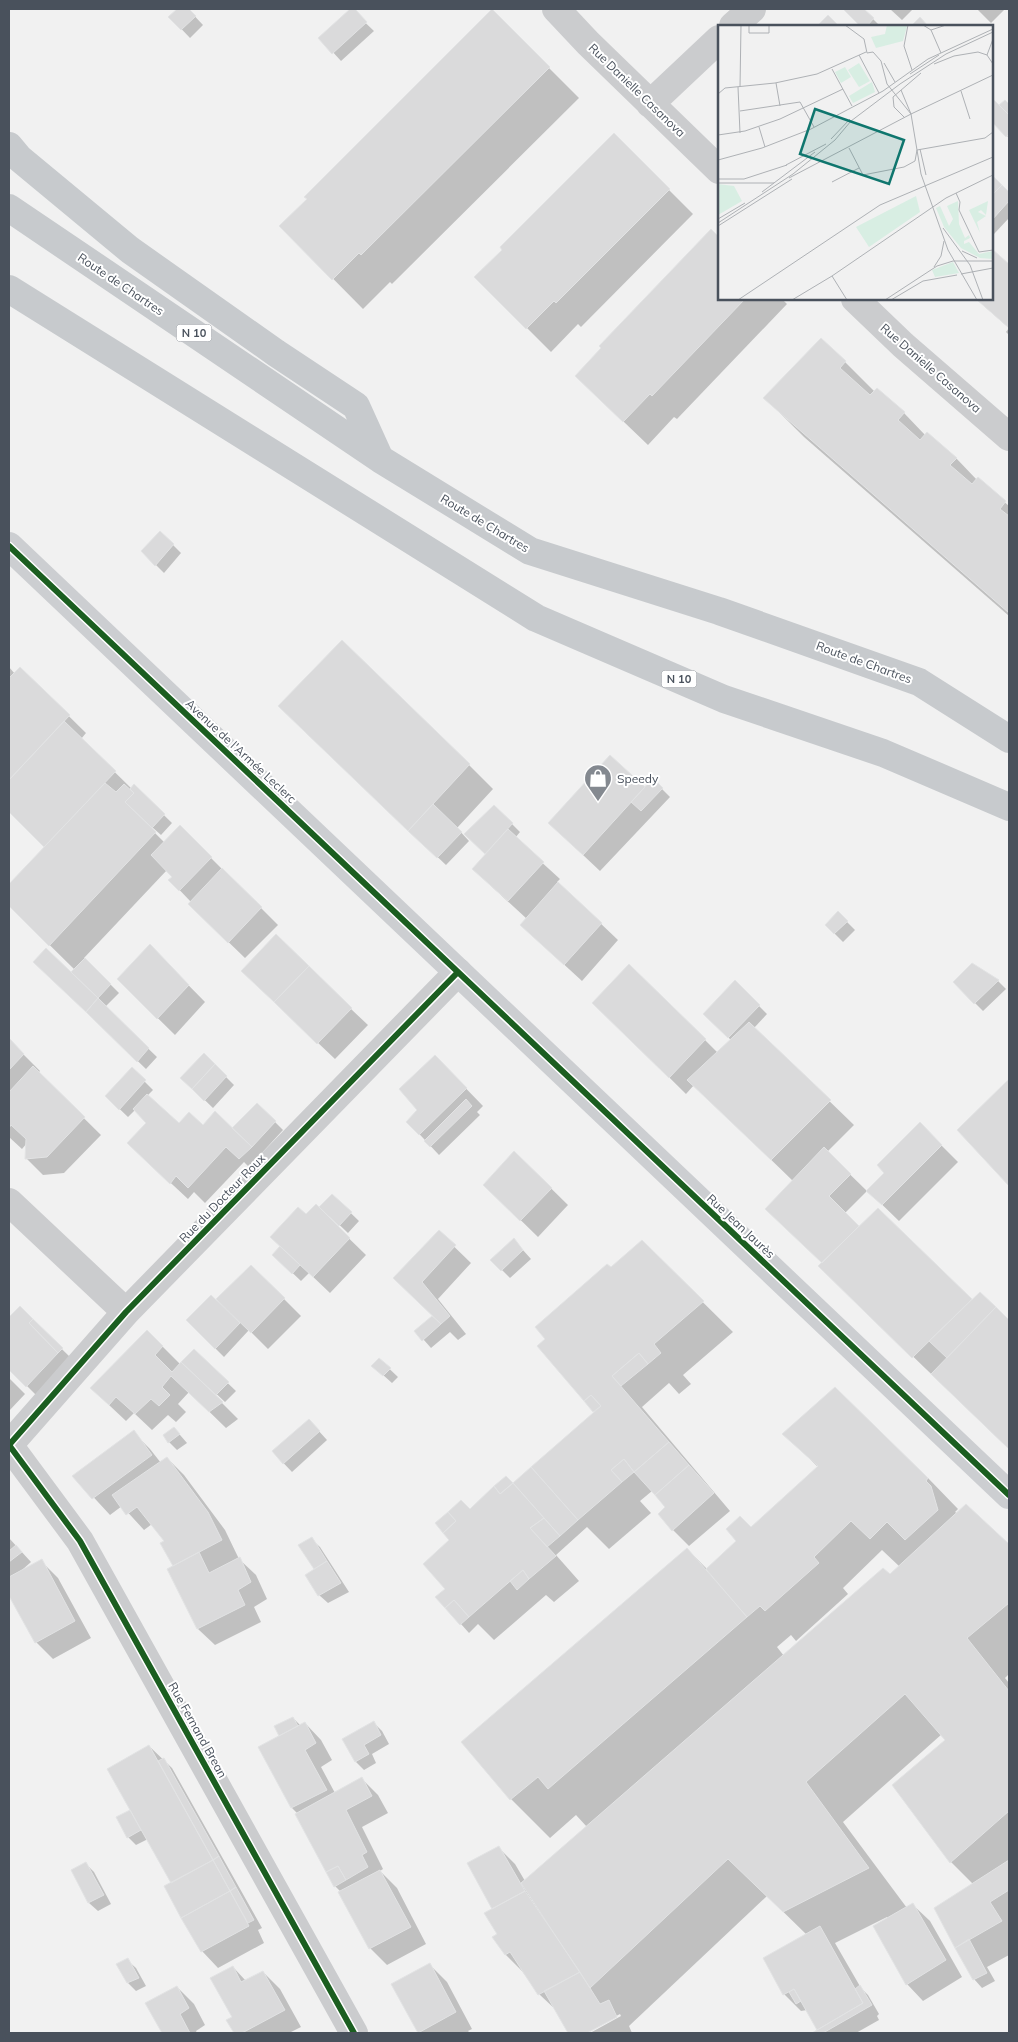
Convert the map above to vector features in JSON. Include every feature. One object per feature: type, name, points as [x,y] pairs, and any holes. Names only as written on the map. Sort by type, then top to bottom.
[{"type":"main road","points":[[9,146],[19,158],[130,250],[276,353],[356,406],[380,459]]},
{"type":"main road","name":"Route de Chartres","points":[[9,208],[380,459],[530,551],[719,611],[919,682],[1009,739]]},
{"type":"main road","name":"N 10","points":[[9,289],[536,618],[724,699],[884,753],[1009,806]]},
{"type":"street","name":"Rue Danielle Casanova","points":[[556,9],[588,43],[718,169]]},
{"type":"street","points":[[734,25],[752,9]]},
{"type":"street","points":[[650,104],[718,40]]},
{"type":"street","name":"Rue Danielle Casanova","points":[[856,300],[903,345],[1009,437]]},
{"type":"street","name":"Avenue de l'Armée Leclerc","points":[[9,546],[458,972]]},
{"type":"street","name":"Rue du Docteur Roux","points":[[9,1445],[126,1312],[458,972]]},
{"type":"street","name":"Rue Jean Jaurès","points":[[458,972],[1009,1495]]},
{"type":"street","points":[[9,1202],[126,1312]]},
{"type":"street","name":"Rue Fernand Brean","points":[[9,1445],[80,1541],[354,2033]]},
{"type":"building","points":[[177,9],[189,9],[196,16],[181,30],[168,17]]},
{"type":"building","points":[[350,9],[355,9],[367,22],[332,54],[318,38]]},
{"type":"building","points":[[492,9],[550,67],[361,255],[359,253],[332,280],[279,226],[307,199],[304,197]]},
{"type":"building","points":[[864,9],[874,18],[868,25],[859,25],[844,10]]},
{"type":"building","points":[[828,15],[838,25],[818,25]]},
{"type":"building","points":[[920,17],[927,25],[912,25]]},
{"type":"building","points":[[993,99],[1009,115],[1009,134],[1006,137],[993,123]]},
{"type":"building","points":[[1005,100],[1009,104],[1009,115],[999,105]]},
{"type":"building","points":[[614,133],[670,189],[556,303],[554,301],[526,329],[474,277],[502,250],[500,247]]},
{"type":"building","points":[[993,176],[1002,185],[993,194]]},
{"type":"building","points":[[1002,185],[1009,192],[1009,201],[993,219],[993,194]]},
{"type":"building","points":[[711,229],[718,236],[718,300],[744,300],[652,396],[650,394],[623,422],[575,376],[601,348],[599,346]]},
{"type":"building","points":[[993,250],[1009,264],[1008,327],[977,300],[993,300]]},
{"type":"building","points":[[821,338],[846,361],[840,368],[870,395],[877,388],[905,412],[898,420],[920,440],[927,432],[957,458],[950,465],[972,484],[978,477],[1006,501],[1000,509],[1009,516],[1009,613],[763,398]]},
{"type":"building","points":[[160,531],[174,544],[155,566],[141,551]]},
{"type":"building","points":[[342,640],[470,764],[408,831],[278,706]]},
{"type":"building","points":[[20,667],[70,715],[9,780],[9,678]]},
{"type":"building","points":[[64,721],[116,771],[44,847],[9,812],[9,780]]},
{"type":"building","points":[[610,755],[645,787],[583,855],[548,823]]},
{"type":"building","points":[[653,778],[663,788],[641,811],[631,802]]},
{"type":"building","points":[[105,783],[116,792],[124,784],[134,793],[125,802],[156,832],[49,946],[9,906],[9,884]]},
{"type":"building","points":[[134,784],[165,814],[152,828],[125,802],[134,793],[130,789]]},
{"type":"building","points":[[433,804],[462,832],[437,858],[408,831]]},
{"type":"building","points":[[494,805],[513,823],[485,854],[464,834]]},
{"type":"building","points":[[180,825],[212,857],[179,891],[168,880],[172,877],[151,855]]},
{"type":"building","points":[[508,829],[544,862],[508,901],[472,869]]},
{"type":"building","points":[[222,868],[262,907],[228,943],[188,904]]},
{"type":"building","points":[[558,882],[602,923],[564,965],[520,925]]},
{"type":"building","points":[[838,911],[848,921],[834,934],[825,925]]},
{"type":"building","points":[[276,934],[309,966],[274,1002],[241,971]]},
{"type":"building","points":[[150,944],[189,985],[157,1019],[117,979]]},
{"type":"building","points":[[46,948],[98,998],[86,1012],[33,962]]},
{"type":"building","points":[[85,958],[111,984],[98,998],[71,972]]},
{"type":"building","points":[[972,963],[999,980],[974,1004],[953,982]]},
{"type":"building","points":[[629,964],[706,1039],[669,1078],[592,1003]]},
{"type":"building","points":[[309,966],[352,1008],[317,1044],[274,1002]]},
{"type":"building","points":[[735,980],[760,1005],[728,1038],[703,1014]]},
{"type":"building","points":[[98,998],[149,1048],[137,1062],[86,1012]]},
{"type":"building","points":[[749,1022],[831,1100],[771,1160],[687,1080]]},
{"type":"building","points":[[9,1038],[24,1054],[9,1070]]},
{"type":"building","points":[[204,1053],[215,1064],[192,1089],[180,1078]]},
{"type":"building","points":[[435,1055],[467,1088],[419,1135],[406,1122],[417,1110],[399,1089]]},
{"type":"building","points":[[215,1064],[227,1076],[204,1101],[192,1089]]},
{"type":"building","points":[[33,1066],[85,1117],[47,1157],[25,1159],[26,1139],[11,1125],[9,1128],[9,1092]]},
{"type":"building","points":[[132,1067],[146,1080],[119,1110],[105,1096]]},
{"type":"building","points":[[1009,1079],[1009,1186],[957,1130]]},
{"type":"building","points":[[147,1094],[179,1123],[189,1112],[203,1125],[215,1111],[252,1147],[239,1159],[226,1147],[188,1188],[176,1176],[170,1184],[127,1143],[146,1123],[133,1109]]},
{"type":"building","points":[[466,1099],[472,1106],[430,1147],[424,1141]]},
{"type":"building","points":[[257,1103],[276,1121],[252,1147],[232,1128]]},
{"type":"building","points":[[920,1122],[942,1145],[882,1205],[866,1191],[884,1173],[877,1165]]},
{"type":"building","points":[[824,1147],[851,1174],[829,1196],[859,1226],[822,1263],[765,1209]]},
{"type":"building","points":[[514,1151],[552,1188],[520,1221],[483,1185]]},
{"type":"building","points":[[332,1194],[352,1212],[339,1226],[319,1207]]},
{"type":"building","points":[[316,1204],[350,1238],[313,1277],[270,1237],[298,1207],[306,1214]]},
{"type":"building","points":[[878,1208],[972,1299],[912,1358],[818,1266]]},
{"type":"building","points":[[439,1230],[456,1245],[422,1282],[450,1316],[441,1324],[393,1278]]},
{"type":"building","points":[[514,1238],[523,1250],[501,1271],[490,1260]]},
{"type":"building","points":[[642,1240],[704,1301],[654,1344],[661,1353],[648,1364],[639,1353],[612,1376],[669,1442],[634,1472],[624,1459],[611,1470],[622,1482],[578,1520],[531,1467],[601,1406],[591,1395],[584,1401],[537,1346],[545,1339],[535,1327],[607,1264],[611,1267]]},
{"type":"building","points":[[280,1246],[300,1265],[292,1274],[272,1255]]},
{"type":"building","points":[[251,1265],[285,1298],[251,1333],[216,1299]]},
{"type":"building","points":[[980,1292],[996,1307],[947,1358],[929,1341]]},
{"type":"building","points":[[211,1295],[240,1323],[215,1349],[186,1320]]},
{"type":"building","points":[[20,1306],[33,1319],[29,1323],[58,1353],[26,1387],[9,1370],[9,1317]]},
{"type":"building","points":[[996,1307],[1009,1320],[1009,1449],[931,1374]]},
{"type":"building","points":[[432,1316],[441,1324],[422,1341],[414,1331]]},
{"type":"building","points":[[33,1319],[63,1348],[58,1353],[29,1323]]},
{"type":"building","points":[[147,1330],[163,1346],[155,1355],[172,1372],[181,1362],[223,1402],[209,1412],[171,1376],[162,1387],[170,1395],[159,1406],[151,1399],[135,1414],[116,1397],[109,1405],[90,1388]]},
{"type":"building","points":[[194,1349],[229,1382],[216,1395],[181,1362]]},
{"type":"building","points":[[639,1353],[648,1364],[621,1386],[612,1376]]},
{"type":"building","points":[[379,1358],[391,1368],[383,1376],[371,1366]]},
{"type":"building","points":[[835,1387],[928,1478],[926,1481],[931,1486],[938,1510],[905,1540],[887,1522],[870,1539],[851,1521],[814,1557],[819,1563],[765,1611],[760,1606],[747,1617],[706,1569],[736,1541],[726,1529],[740,1516],[751,1527],[818,1466],[782,1434]]},
{"type":"building","points":[[591,1395],[601,1406],[593,1412],[584,1401]]},
{"type":"building","points":[[309,1419],[320,1431],[283,1464],[272,1451]]},
{"type":"building","points":[[174,1427],[180,1434],[168,1443],[163,1435]]},
{"type":"building","points":[[134,1430],[152,1455],[92,1499],[72,1476]]},
{"type":"building","points":[[669,1442],[689,1465],[655,1495],[634,1472]]},
{"type":"building","points":[[167,1457],[208,1512],[222,1540],[173,1566],[160,1543],[164,1541],[137,1507],[126,1515],[112,1495]]},
{"type":"building","points":[[624,1459],[634,1472],[622,1482],[611,1470]]},
{"type":"building","points":[[689,1465],[714,1493],[672,1531],[658,1514],[665,1507],[655,1495]]},
{"type":"building","points":[[531,1467],[578,1520],[560,1536],[513,1483]]},
{"type":"building","points":[[506,1476],[513,1483],[500,1494],[494,1486]]},
{"type":"building","points":[[513,1483],[544,1518],[530,1528],[556,1556],[529,1579],[523,1570],[469,1617],[454,1600],[445,1608],[435,1597],[445,1589],[423,1564],[449,1540],[443,1533],[456,1521],[448,1512],[461,1500],[470,1509],[494,1486],[500,1494]]},
{"type":"building","points":[[966,1504],[1009,1544],[1009,1603],[967,1638],[1009,1691],[1009,1811],[950,1863],[892,1785],[945,1740],[905,1694],[806,1782],[869,1868],[783,1912],[728,1859],[590,1988],[521,1883],[883,1568],[890,1574]]},
{"type":"building","points":[[448,1512],[456,1521],[443,1533],[435,1523]]},
{"type":"building","points":[[544,1518],[560,1536],[547,1547],[530,1528]]},
{"type":"building","points":[[312,1537],[327,1561],[314,1569],[298,1545]]},
{"type":"building","points":[[16,1545],[22,1552],[9,1562],[9,1551]]},
{"type":"building","points":[[687,1548],[747,1617],[548,1789],[538,1777],[510,1800],[461,1742]]},
{"type":"building","points":[[199,1552],[209,1573],[240,1557],[251,1582],[238,1590],[245,1605],[197,1629],[167,1569]]},
{"type":"building","points":[[42,1559],[75,1621],[35,1643],[9,1596],[9,1577]]},
{"type":"building","points":[[327,1561],[341,1583],[318,1596],[305,1575]]},
{"type":"building","points":[[523,1570],[529,1579],[517,1590],[510,1581]]},
{"type":"building","points":[[454,1600],[469,1617],[460,1625],[445,1608]]},
{"type":"building","points":[[293,1717],[298,1726],[279,1736],[274,1726]]},
{"type":"building","points":[[374,1721],[381,1735],[364,1745],[369,1754],[355,1762],[342,1739]]},
{"type":"building","points":[[305,1722],[316,1743],[305,1750],[327,1790],[291,1808],[258,1747]]},
{"type":"building","points":[[149,1745],[213,1860],[171,1883],[107,1769]]},
{"type":"building","points":[[164,1758],[219,1856],[213,1860],[158,1761]]},
{"type":"building","points":[[362,1777],[372,1796],[346,1810],[367,1852],[362,1855],[368,1867],[346,1880],[338,1866],[326,1872],[295,1814]]},
{"type":"building","points":[[130,1810],[141,1830],[127,1838],[116,1817]]},
{"type":"building","points":[[499,1846],[525,1891],[492,1909],[467,1863]]},
{"type":"building","points":[[219,1856],[236,1887],[230,1891],[213,1860]]},
{"type":"building","points":[[213,1860],[230,1891],[181,1918],[164,1886]]},
{"type":"building","points":[[1009,1860],[1009,1890],[990,1902],[1002,1921],[955,1948],[934,1908]]},
{"type":"building","points":[[86,1862],[104,1895],[88,1903],[71,1870]]},
{"type":"building","points":[[338,1866],[346,1880],[334,1887],[326,1872]]},
{"type":"building","points":[[380,1870],[411,1927],[369,1949],[338,1892]]},
{"type":"building","points":[[236,1887],[254,1920],[248,1923],[230,1891]]},
{"type":"building","points":[[230,1891],[249,1926],[201,1952],[181,1918]]},
{"type":"building","points":[[525,1891],[580,1972],[538,1995],[510,1952],[505,1955],[492,1937],[497,1934],[484,1913]]},
{"type":"building","points":[[913,1903],[946,1960],[906,1985],[873,1926]]},
{"type":"building","points":[[820,1926],[863,2003],[817,2030],[794,1989],[783,1995],[763,1958]]},
{"type":"building","points":[[969,1939],[987,1973],[973,1980],[955,1948]]},
{"type":"building","points":[[128,1958],[139,1978],[127,1983],[116,1964]]},
{"type":"building","points":[[430,1963],[456,2012],[418,2033],[391,1984]]},
{"type":"building","points":[[233,1966],[241,1982],[263,1971],[285,2010],[242,2033],[234,2033],[226,2020],[232,2017],[210,1978]]},
{"type":"building","points":[[580,1972],[600,2004],[609,2000],[617,2017],[587,2033],[568,2033],[544,1991]]},
{"type":"building","points":[[860,1985],[872,2005],[823,2033],[812,2033],[863,2003],[855,1989]]},
{"type":"building","points":[[177,1986],[189,2008],[180,2014],[190,2033],[162,2033],[145,2003]]},
{"type":"building","points":[[794,1989],[801,2001],[796,2004],[789,1992]]},
{"type":"cycle path","points":[[9,546],[1009,1495]]},
{"type":"cycle path","points":[[354,2033],[80,1541],[9,1445],[126,1312],[458,972]]},
{"type":"place","name":"Speedy","points":[[598,802]]}]
